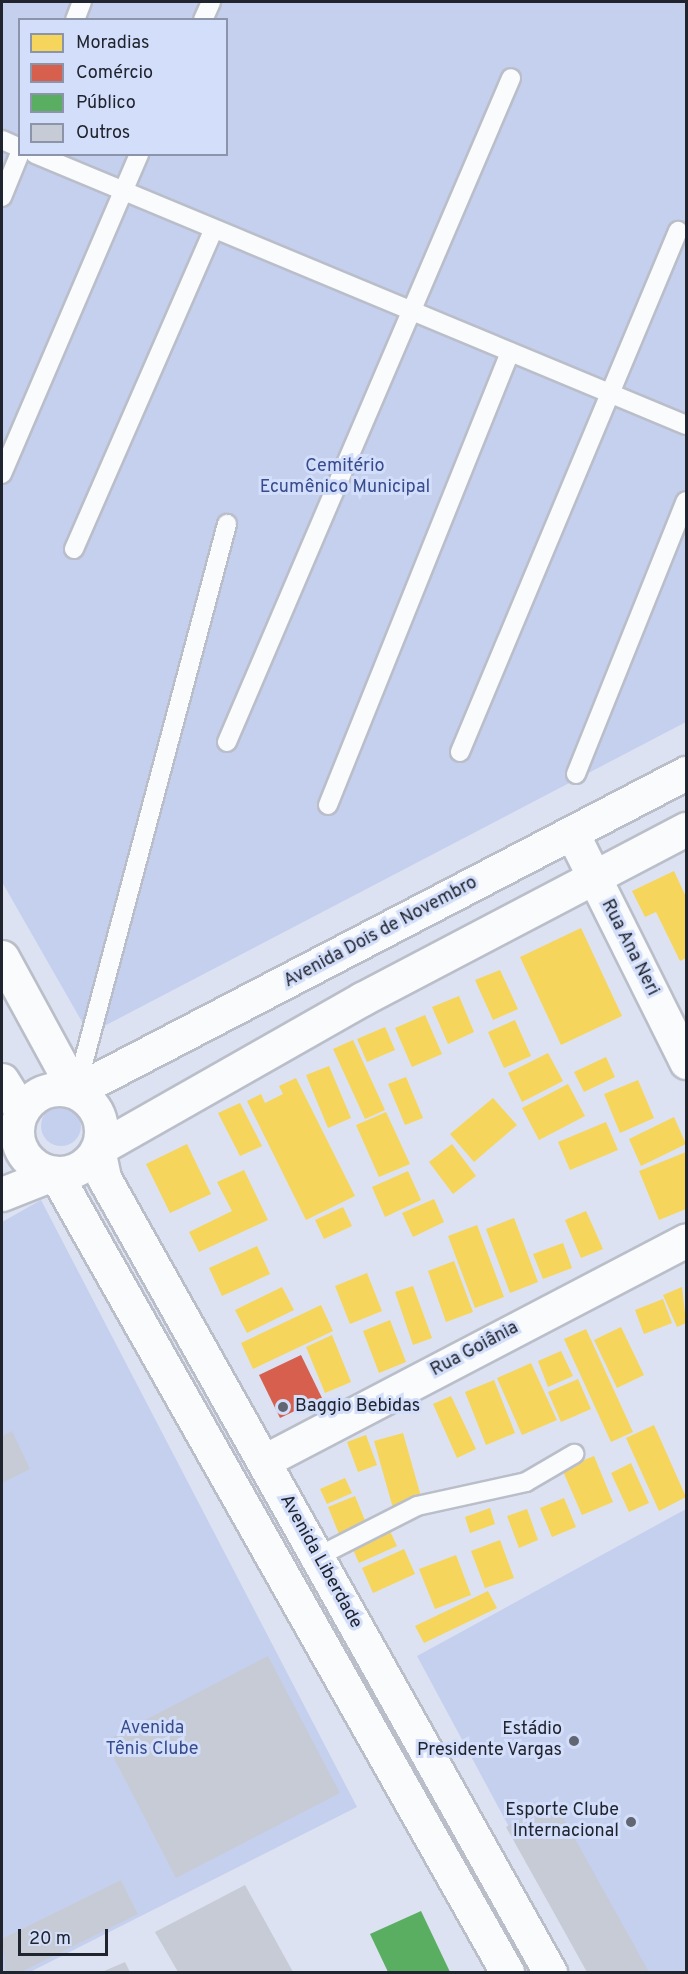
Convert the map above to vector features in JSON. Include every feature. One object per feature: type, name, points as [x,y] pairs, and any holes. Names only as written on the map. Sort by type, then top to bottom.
[{"type":"street","name":"Avenida Dois de Novembro","points":[[75,1092],[687,773]]},
{"type":"street","points":[[2,1194],[55,1173],[80,1168],[98,1149],[362,999],[687,829]]},
{"type":"street","name":"Rua Ana Neri","points":[[572,833],[687,1062]]},
{"type":"street","points":[[2,957],[75,1092],[99,1116],[98,1149]]},
{"type":"street","points":[[2,1080],[21,1151],[35,1166],[55,1173],[507,1972]]},
{"type":"street","points":[[11,1118],[44,1091],[75,1092]]},
{"type":"street","name":"Avenida Liberdade","points":[[98,1149],[104,1178],[550,1972]]},
{"type":"street","name":"Rua Goiânia","points":[[264,1461],[687,1240]]},
{"type":"lane","points":[[76,18],[82,2]]},
{"type":"lane","points":[[204,18],[211,2]]},
{"type":"lane","points":[[227,742],[511,78]]},
{"type":"lane","points":[[2,140],[18,147]]},
{"type":"lane","points":[[2,197],[19,156]]},
{"type":"lane","points":[[40,156],[687,425]]},
{"type":"lane","points":[[2,474],[138,156]]},
{"type":"lane","points":[[74,549],[213,229]]},
{"type":"lane","points":[[460,752],[678,231]]},
{"type":"lane","points":[[328,805],[510,351]]},
{"type":"lane","points":[[576,774],[687,501]]},
{"type":"lane","points":[[75,1092],[227,524]]},
{"type":"lane","points":[[317,1557],[417,1506],[526,1482],[574,1454]]},
{"type":"green space","name":"Cemitério Ecumênico Municipal","points":[[2,2],[686,2],[686,722],[89,1034],[2,882]]},
{"type":"green space","points":[[61,1106],[75,1112],[81,1126],[75,1140],[61,1146],[47,1140],[41,1126],[47,1112]]},
{"type":"green space","name":"Avenida Tênis Clube","points":[[41,1200],[357,1807],[30,1972],[2,1972],[2,1222]]},
{"type":"green space","name":"Estádio Presidente Vargas","points":[[686,1509],[686,1972],[587,1972],[417,1656]]},
{"type":"building: Moradias","points":[[674,871],[686,897],[686,958],[680,961],[656,912],[645,917],[632,891]]},
{"type":"building: Moradias","points":[[581,928],[622,1016],[561,1045],[520,957]]},
{"type":"building: Moradias","points":[[500,970],[518,1009],[493,1020],[475,980]]},
{"type":"building: Moradias","points":[[459,996],[474,1032],[448,1044],[432,1007]]},
{"type":"building: Moradias","points":[[425,1015],[442,1054],[412,1067],[395,1028]]},
{"type":"building: Moradias","points":[[515,1020],[531,1056],[504,1068],[488,1032]]},
{"type":"building: Moradias","points":[[385,1027],[395,1050],[367,1062],[357,1039]]},
{"type":"building: Moradias","points":[[353,1040],[385,1110],[365,1119],[333,1049]]},
{"type":"building: Moradias","points":[[548,1053],[563,1081],[522,1102],[508,1073]]},
{"type":"building: Moradias","points":[[606,1057],[615,1077],[584,1092],[574,1072]]},
{"type":"building: Moradias","points":[[329,1066],[351,1118],[328,1128],[306,1075]]},
{"type":"building: Moradias","points":[[406,1077],[423,1118],[405,1125],[388,1084]]},
{"type":"building: Moradias","points":[[296,1078],[355,1196],[306,1220],[247,1101],[261,1094],[265,1103],[283,1094],[279,1086]]},
{"type":"building: Moradias","points":[[638,1080],[654,1118],[620,1133],[604,1094]]},
{"type":"building: Moradias","points":[[568,1084],[585,1116],[539,1140],[522,1108]]},
{"type":"building: Moradias","points":[[493,1098],[517,1125],[474,1162],[450,1134]]},
{"type":"building: Moradias","points":[[240,1103],[262,1146],[240,1156],[218,1113]]},
{"type":"building: Moradias","points":[[386,1112],[410,1164],[379,1177],[356,1125]]},
{"type":"building: Moradias","points":[[674,1117],[686,1144],[641,1166],[629,1139]]},
{"type":"building: Moradias","points":[[606,1122],[618,1150],[570,1170],[558,1142]]},
{"type":"building: Moradias","points":[[187,1144],[211,1194],[170,1213],[146,1164]]},
{"type":"building: Moradias","points":[[452,1144],[476,1176],[453,1194],[429,1162]]},
{"type":"building: Moradias","points":[[686,1152],[686,1209],[659,1220],[639,1171]]},
{"type":"building: Moradias","points":[[244,1170],[268,1220],[199,1252],[189,1232],[232,1211],[217,1182]]},
{"type":"building: Moradias","points":[[408,1171],[421,1200],[385,1217],[372,1187]]},
{"type":"building: Moradias","points":[[434,1199],[444,1222],[413,1237],[402,1213]]},
{"type":"building: Moradias","points":[[343,1207],[352,1226],[324,1239],[315,1220]]},
{"type":"building: Moradias","points":[[586,1211],[603,1249],[581,1258],[565,1220]]},
{"type":"building: Moradias","points":[[514,1218],[538,1282],[510,1293],[486,1229]]},
{"type":"building: Moradias","points":[[477,1225],[504,1297],[475,1308],[448,1236]]},
{"type":"building: Moradias","points":[[563,1243],[572,1268],[543,1279],[533,1254]]},
{"type":"building: Moradias","points":[[257,1246],[270,1274],[222,1296],[209,1268]]},
{"type":"building: Moradias","points":[[454,1261],[473,1312],[446,1322],[428,1271]]},
{"type":"building: Moradias","points":[[367,1273],[382,1311],[350,1324],[335,1286]]},
{"type":"building: Moradias","points":[[413,1286],[432,1338],[413,1345],[395,1292]]},
{"type":"building: Moradias","points":[[282,1287],[294,1310],[247,1333],[235,1310]]},
{"type":"building: Moradias","points":[[682,1287],[686,1323],[677,1327],[663,1295]]},
{"type":"building: Moradias","points":[[663,1299],[672,1323],[644,1334],[635,1310]]},
{"type":"building: Moradias","points":[[321,1305],[333,1331],[253,1369],[241,1343]]},
{"type":"building: Moradias","points":[[390,1320],[406,1362],[379,1373],[363,1331]]},
{"type":"building: Moradias","points":[[621,1327],[644,1375],[617,1388],[594,1340]]},
{"type":"building: Moradias","points":[[586,1329],[633,1432],[611,1442],[564,1339]]},
{"type":"building: Moradias","points":[[332,1335],[351,1382],[325,1393],[306,1347]]},
{"type":"building: Moradias","points":[[561,1351],[573,1376],[548,1387],[538,1361]]},
{"type":"building: Moradias","points":[[531,1363],[557,1420],[522,1435],[497,1378]]},
{"type":"building: Moradias","points":[[578,1379],[591,1409],[561,1422],[548,1392]]},
{"type":"building: Moradias","points":[[494,1380],[515,1433],[486,1445],[465,1392]]},
{"type":"building: Moradias","points":[[451,1396],[476,1449],[457,1458],[433,1404]]},
{"type":"building: Moradias","points":[[654,1425],[686,1497],[659,1511],[626,1438]]},
{"type":"building: Moradias","points":[[403,1433],[422,1500],[393,1508],[374,1441]]},
{"type":"building: Moradias","points":[[366,1435],[377,1465],[358,1472],[347,1442]]},
{"type":"building: Moradias","points":[[594,1456],[613,1502],[582,1515],[562,1469]]},
{"type":"building: Moradias","points":[[631,1463],[649,1503],[629,1512],[611,1473]]},
{"type":"building: Moradias","points":[[345,1478],[352,1493],[327,1504],[320,1489]]},
{"type":"building: Moradias","points":[[355,1496],[368,1528],[341,1539],[328,1507]]},
{"type":"building: Moradias","points":[[564,1498],[576,1527],[552,1537],[540,1508]]},
{"type":"building: Moradias","points":[[490,1508],[495,1524],[470,1533],[465,1517]]},
{"type":"building: Moradias","points":[[527,1509],[538,1540],[519,1548],[507,1516]]},
{"type":"building: Moradias","points":[[389,1529],[397,1546],[359,1563],[351,1545]]},
{"type":"building: Moradias","points":[[500,1540],[514,1578],[485,1588],[471,1551]]},
{"type":"building: Moradias","points":[[404,1549],[415,1574],[373,1593],[362,1568]]},
{"type":"building: Moradias","points":[[456,1555],[471,1595],[435,1609],[419,1569]]},
{"type":"building: Moradias","points":[[488,1591],[497,1608],[424,1643],[415,1626]]},
{"type":"building: Comércio","points":[[301,1355],[322,1398],[280,1418],[259,1375]]},
{"type":"building: Público","points":[[421,1911],[450,1972],[388,1972],[370,1934]]},
{"type":"building: Outros","points":[[12,1431],[30,1469],[2,1483],[2,1436]]},
{"type":"building: Outros","points":[[268,1656],[340,1793],[176,1878],[105,1741]]},
{"type":"building: Outros","points":[[554,1801],[649,1972],[587,1972],[506,1827]]},
{"type":"building: Outros","points":[[121,1880],[138,1914],[21,1972],[6,1972],[2,1939]]},
{"type":"building: Outros","points":[[245,1885],[293,1972],[178,1972],[155,1932]]},
{"type":"building: Outros","points":[[125,1962],[130,1972],[102,1972]]},
{"type":"place","name":"Baggio Bebidas","points":[[283,1407]]},
{"type":"place","name":"Estádio Presidente Vargas","points":[[574,1741]]},
{"type":"place","name":"Esporte Clube Internacional","points":[[631,1822]]}]
